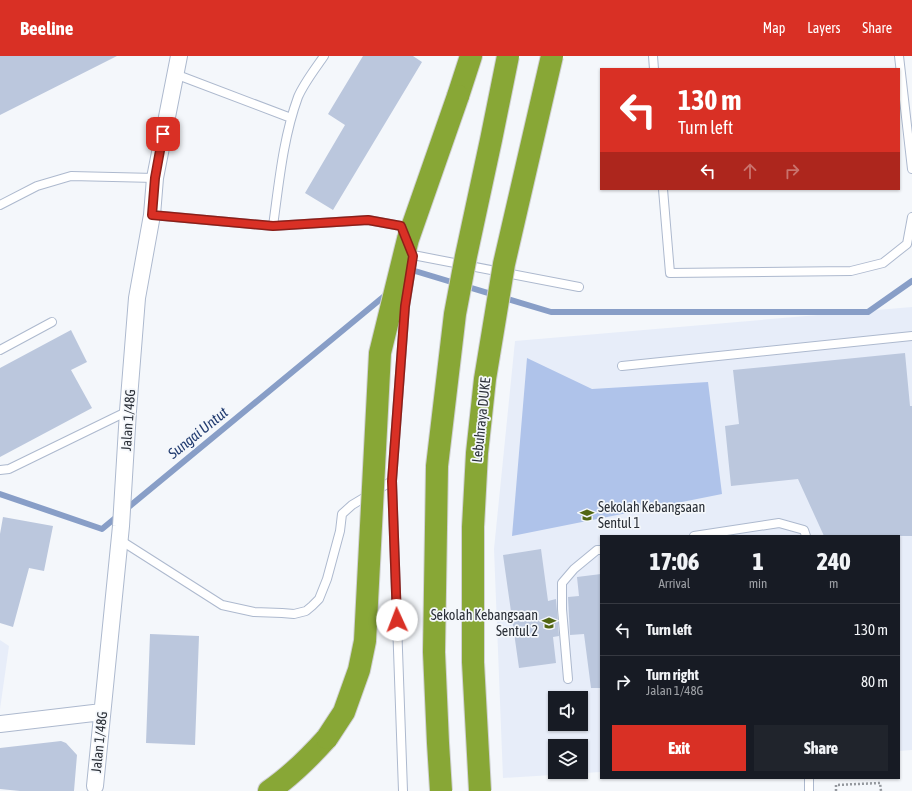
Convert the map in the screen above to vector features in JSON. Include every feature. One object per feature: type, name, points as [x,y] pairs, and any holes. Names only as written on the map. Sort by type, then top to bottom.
[{"type":"highway","points":[[269,791],[304,762],[327,738],[344,712],[359,670],[365,641],[380,353],[408,239],[471,56]]},
{"type":"highway","points":[[441,791],[434,652],[437,466],[447,376],[457,307],[466,256],[508,56]]},
{"type":"highway","name":"Lebuhraya DUKE","points":[[480,791],[473,662],[473,527],[477,453],[485,379],[504,264],[552,56]]},
{"type":"street","name":"Jalan 1/48G","points":[[95,786],[120,533],[137,298],[152,215],[155,178],[178,56]]},
{"type":"street","points":[[0,724],[102,712]]},
{"type":"lane","points":[[273,226],[291,118],[299,96],[324,56]]},
{"type":"lane","points":[[653,56],[654,68]]},
{"type":"lane","points":[[899,56],[912,169]]},
{"type":"lane","points":[[175,74],[291,118]]},
{"type":"lane","points":[[0,205],[36,186],[71,176],[155,178]]},
{"type":"lane","points":[[663,190],[670,273],[851,271],[883,263],[907,244],[912,217]]},
{"type":"lane","points":[[152,215],[273,226],[368,220],[401,226],[413,256],[405,306],[392,481],[403,791]]},
{"type":"lane","points":[[413,256],[579,288]]},
{"type":"lane","points":[[0,350],[52,322]]},
{"type":"lane","points":[[622,366],[912,336]]},
{"type":"lane","points":[[0,470],[9,469],[128,411]]},
{"type":"lane","points":[[120,533],[143,554],[222,605],[254,612],[282,612],[294,614],[306,611],[319,599],[327,579],[340,531],[342,514],[352,505],[392,481]]},
{"type":"lane","points":[[701,535],[779,524],[804,530],[806,535]]},
{"type":"lane","points":[[568,679],[562,609],[562,583],[574,569],[597,550],[600,550]]},
{"type":"lane","points":[[808,791],[809,779]]},
{"type":"path","points":[[836,791],[836,785],[880,783],[881,791]]},
{"type":"shaded area","name":"Sekolah Kebangsaan Sentul 1","points":[[912,307],[912,750],[900,751],[900,535],[600,535],[600,772],[588,773],[588,739],[548,739],[548,775],[503,778],[494,549],[515,341]]},
{"type":"shaded area","points":[[527,358],[592,389],[708,382],[722,494],[512,536]]},
{"type":"shaded area","points":[[0,640],[9,646],[0,709]]},
{"type":"building","points":[[0,56],[117,56],[0,115]]},
{"type":"building","points":[[363,56],[413,56],[422,62],[333,210],[305,193],[345,125],[328,114]]},
{"type":"building","points":[[71,330],[87,362],[71,370],[92,408],[0,457],[0,368]]},
{"type":"building","points":[[905,353],[910,406],[912,406],[912,536],[824,535],[798,479],[731,486],[725,426],[739,424],[733,370]]},
{"type":"building","points":[[3,517],[53,526],[44,571],[29,568],[13,627],[0,623],[0,534]]},
{"type":"building","points":[[541,549],[548,601],[556,599],[559,636],[553,637],[556,663],[519,668],[503,555]]},
{"type":"building","points":[[600,574],[600,688],[591,688],[584,634],[570,635],[568,597],[579,596],[577,577]]},
{"type":"building","points":[[150,634],[199,636],[195,745],[146,743]]},
{"type":"building","points":[[61,741],[66,743],[77,755],[74,791],[20,791],[0,789],[0,748]]},
{"type":"waterway","points":[[415,271],[551,312],[868,312],[912,281]]},
{"type":"waterway","name":"Sungai Untut","points":[[0,494],[102,529],[388,293]]},
{"type":"place","name":"Sekolah Kebangsaan Sentul 1","points":[[587,515]]},
{"type":"place","name":"Sekolah Kebangsaan Sentul 2","points":[[549,623]]},
{"type":"route","points":[[163,134],[155,178],[152,215],[273,226],[368,220],[401,226],[413,256],[405,306],[392,481],[397,620]]}]
